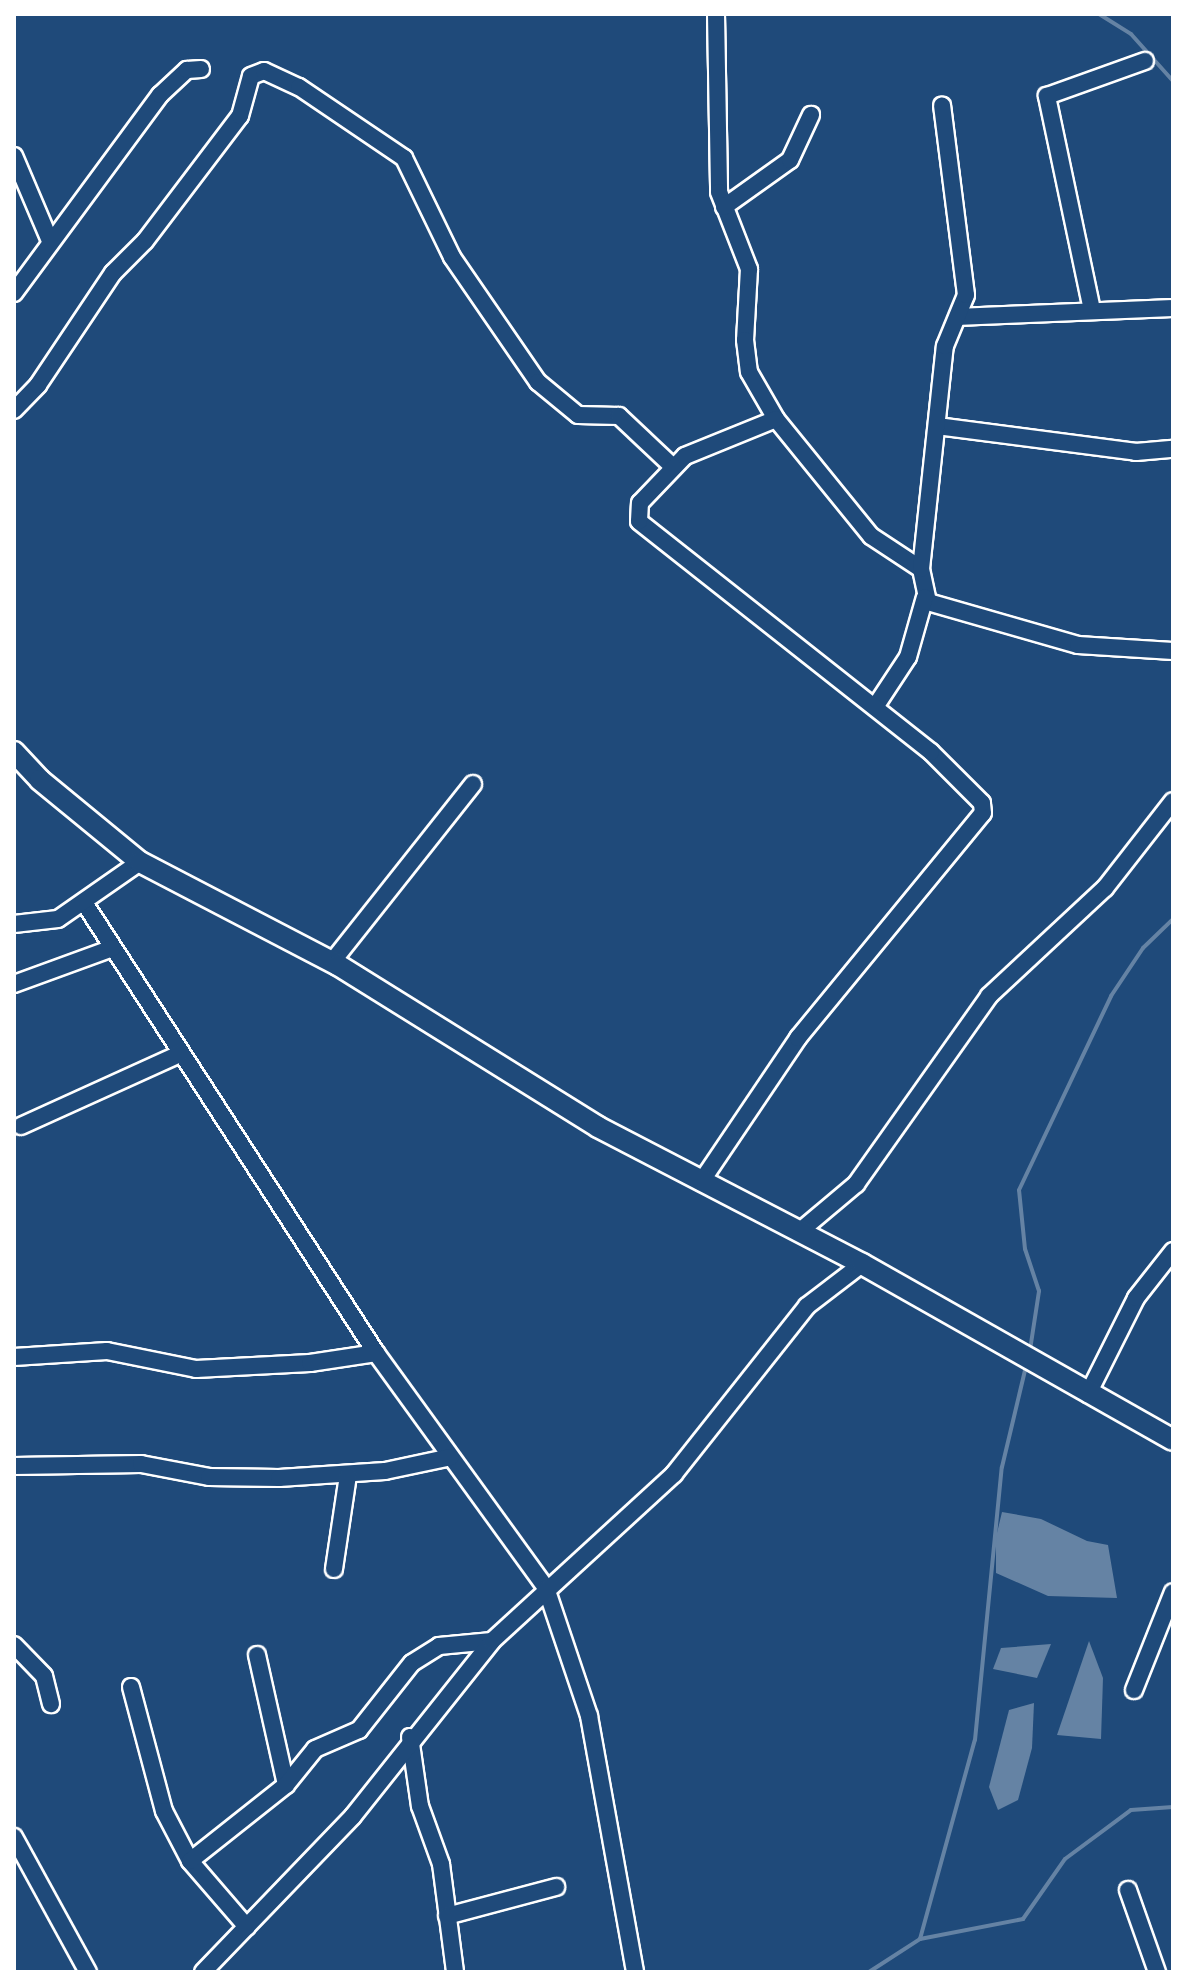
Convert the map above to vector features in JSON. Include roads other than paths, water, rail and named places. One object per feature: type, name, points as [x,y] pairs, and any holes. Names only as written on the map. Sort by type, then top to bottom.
[{"type":"main road","points":[[14,752],[40,780],[140,862],[332,962],[544,1094],[701,1182],[862,1264],[1173,1440]]},
{"type":"street","points":[[716,14],[719,192],[749,269],[745,340],[749,372],[776,419],[871,536],[921,569]]},
{"type":"street","points":[[1092,310],[1047,96],[1145,61]]},
{"type":"street","points":[[16,289],[160,95],[187,70],[201,69]]},
{"type":"street","points":[[14,410],[38,385],[113,273],[145,241],[240,116],[251,76],[264,71],[299,87],[404,158],[452,257],[538,382],[578,415],[619,416],[672,466]]},
{"type":"street","points":[[875,707],[908,657],[925,597],[921,569],[945,346],[966,295],[942,106]]},
{"type":"street","points":[[724,207],[790,160],[811,115]]},
{"type":"street","points":[[14,156],[50,241]]},
{"type":"street","points":[[14,268],[16,289]]},
{"type":"street","points":[[958,317],[1171,308]]},
{"type":"street","points":[[701,1182],[798,1038],[983,813],[982,803],[965,783],[875,707],[639,521],[640,503],[672,466],[776,419]]},
{"type":"street","points":[[937,426],[1136,452],[1173,449]]},
{"type":"street","points":[[925,597],[935,605],[1078,645],[1173,651]]},
{"type":"street","points":[[332,962],[473,784]]},
{"type":"street","points":[[799,1232],[856,1184],[989,996],[1105,888],[1173,801]]},
{"type":"street","points":[[14,924],[58,919],[85,904],[140,862]]},
{"type":"street","points":[[85,904],[376,1353],[546,1588],[589,1716],[635,1972]]},
{"type":"street","points":[[14,984],[113,948]]},
{"type":"street","points":[[21,1126],[180,1054]]},
{"type":"street","points":[[1088,1394],[1136,1298],[1171,1259]]},
{"type":"street","points":[[203,1972],[353,1816],[410,1737],[492,1641],[546,1588],[674,1474],[807,1306],[862,1264]]},
{"type":"street","points":[[14,1357],[107,1351],[196,1369],[376,1353]]},
{"type":"street","points":[[14,1466],[141,1464],[223,1477],[348,1475],[451,1457]]},
{"type":"street","points":[[334,1569],[348,1475]]},
{"type":"street","points":[[1134,1690],[1167,1623],[1173,1592]]},
{"type":"street","points":[[190,1861],[286,1785],[315,1749],[359,1730],[377,1713],[412,1663],[439,1646],[492,1641]]},
{"type":"street","points":[[14,1645],[44,1676],[51,1704]]},
{"type":"street","points":[[257,1655],[286,1785]]},
{"type":"street","points":[[131,1687],[164,1811],[190,1861],[247,1927]]},
{"type":"street","points":[[410,1737],[420,1806],[441,1864],[455,1972]]},
{"type":"street","points":[[14,1837],[88,1972]]},
{"type":"street","points":[[447,1916],[556,1887]]},
{"type":"street","points":[[1128,1890],[1157,1972]]},
{"type":"water","points":[[1002,1512],[1041,1519],[1087,1541],[1108,1545],[1117,1598],[1048,1596],[996,1573],[996,1537]]},
{"type":"water","points":[[1089,1641],[1103,1678],[1101,1739],[1057,1735]]},
{"type":"water","points":[[1051,1644],[1037,1678],[993,1669],[1001,1648]]},
{"type":"water","points":[[1034,1703],[1032,1748],[1018,1800],[998,1810],[989,1787],[1009,1710]]},
{"type":"waterway","points":[[1099,14],[1131,34],[1173,81]]},
{"type":"waterway","points":[[1030,1350],[1039,1291],[1025,1249],[1019,1190],[1111,996],[1143,948],[1173,919]]},
{"type":"waterway","points":[[920,1939],[975,1740],[1002,1467],[1026,1366]]},
{"type":"waterway","points":[[869,1972],[920,1939],[1023,1919],[1065,1859],[1131,1810],[1173,1807]]}]
